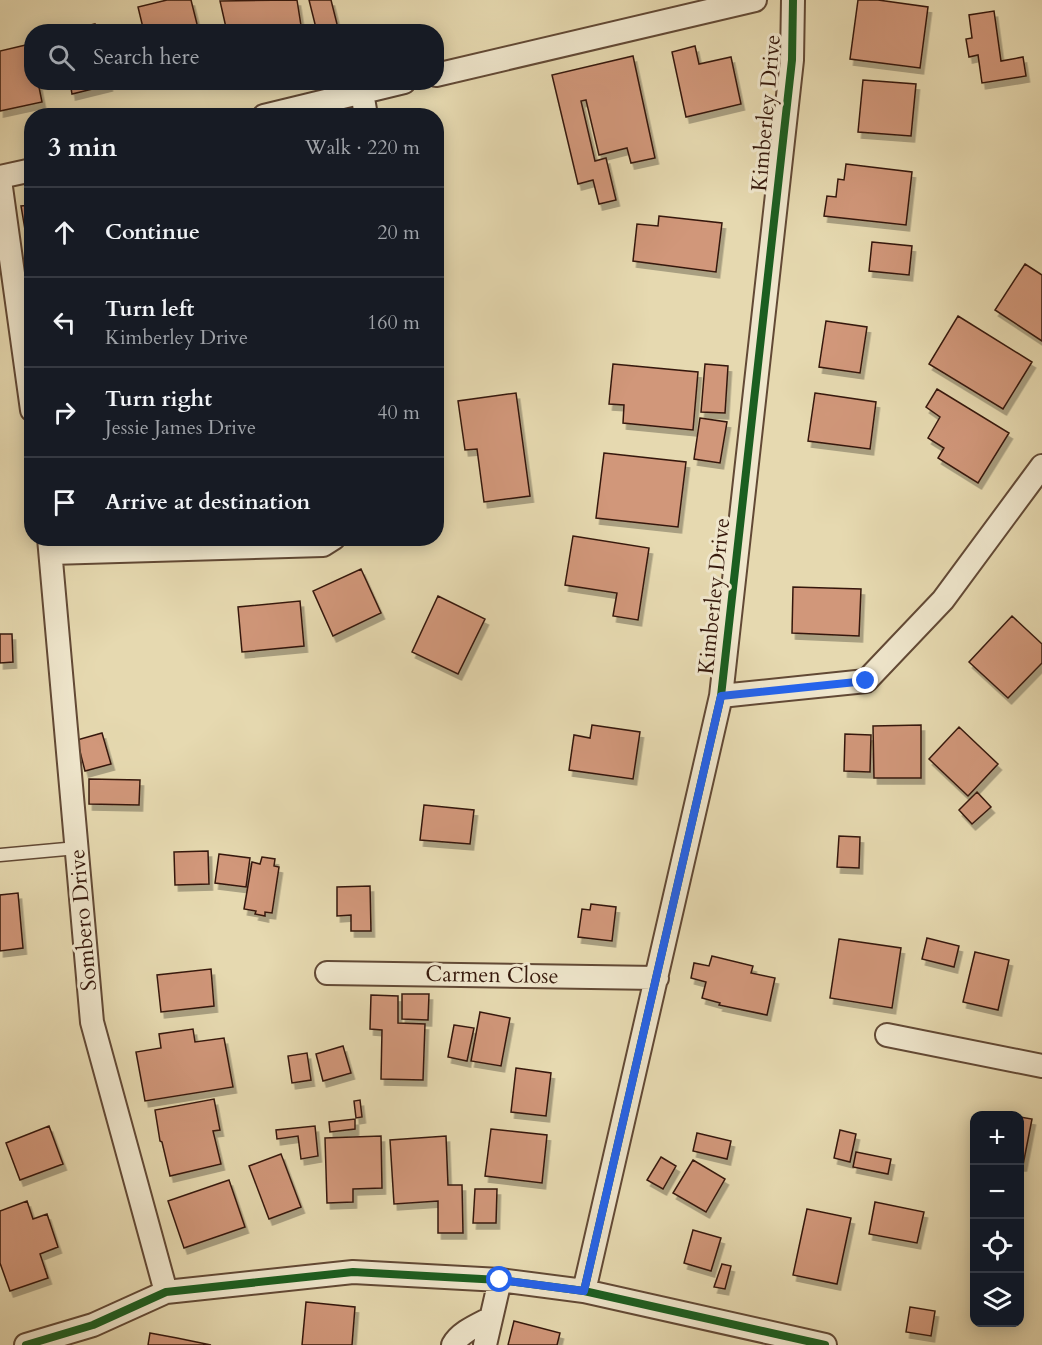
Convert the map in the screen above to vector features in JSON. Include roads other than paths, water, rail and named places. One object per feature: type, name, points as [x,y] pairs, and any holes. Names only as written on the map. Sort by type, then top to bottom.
[{"type":"street","points":[[444,73],[754,0]]},
{"type":"street","name":"Kimberley Drive","points":[[584,1291],[721,696],[792,60],[793,0]]},
{"type":"street","points":[[298,108],[373,90]]},
{"type":"street","points":[[362,93],[365,108]]},
{"type":"street","points":[[24,172],[0,179],[24,352]]},
{"type":"street","points":[[721,696],[866,681],[943,600],[1042,466]]},
{"type":"street","name":"Sombero Drive","points":[[50,546],[92,1022],[166,1292]]},
{"type":"street","name":"Carmen Close","points":[[327,973],[657,978]]},
{"type":"street","points":[[887,1035],[1042,1066]]},
{"type":"street","points":[[26,1345],[90,1335],[166,1292],[352,1272],[500,1280],[584,1291],[819,1344]]},
{"type":"street","points":[[485,1345],[500,1280]]},
{"type":"street","points":[[453,1345],[469,1330],[491,1318]]},
{"type":"lane","points":[[0,855],[77,848]]}]
